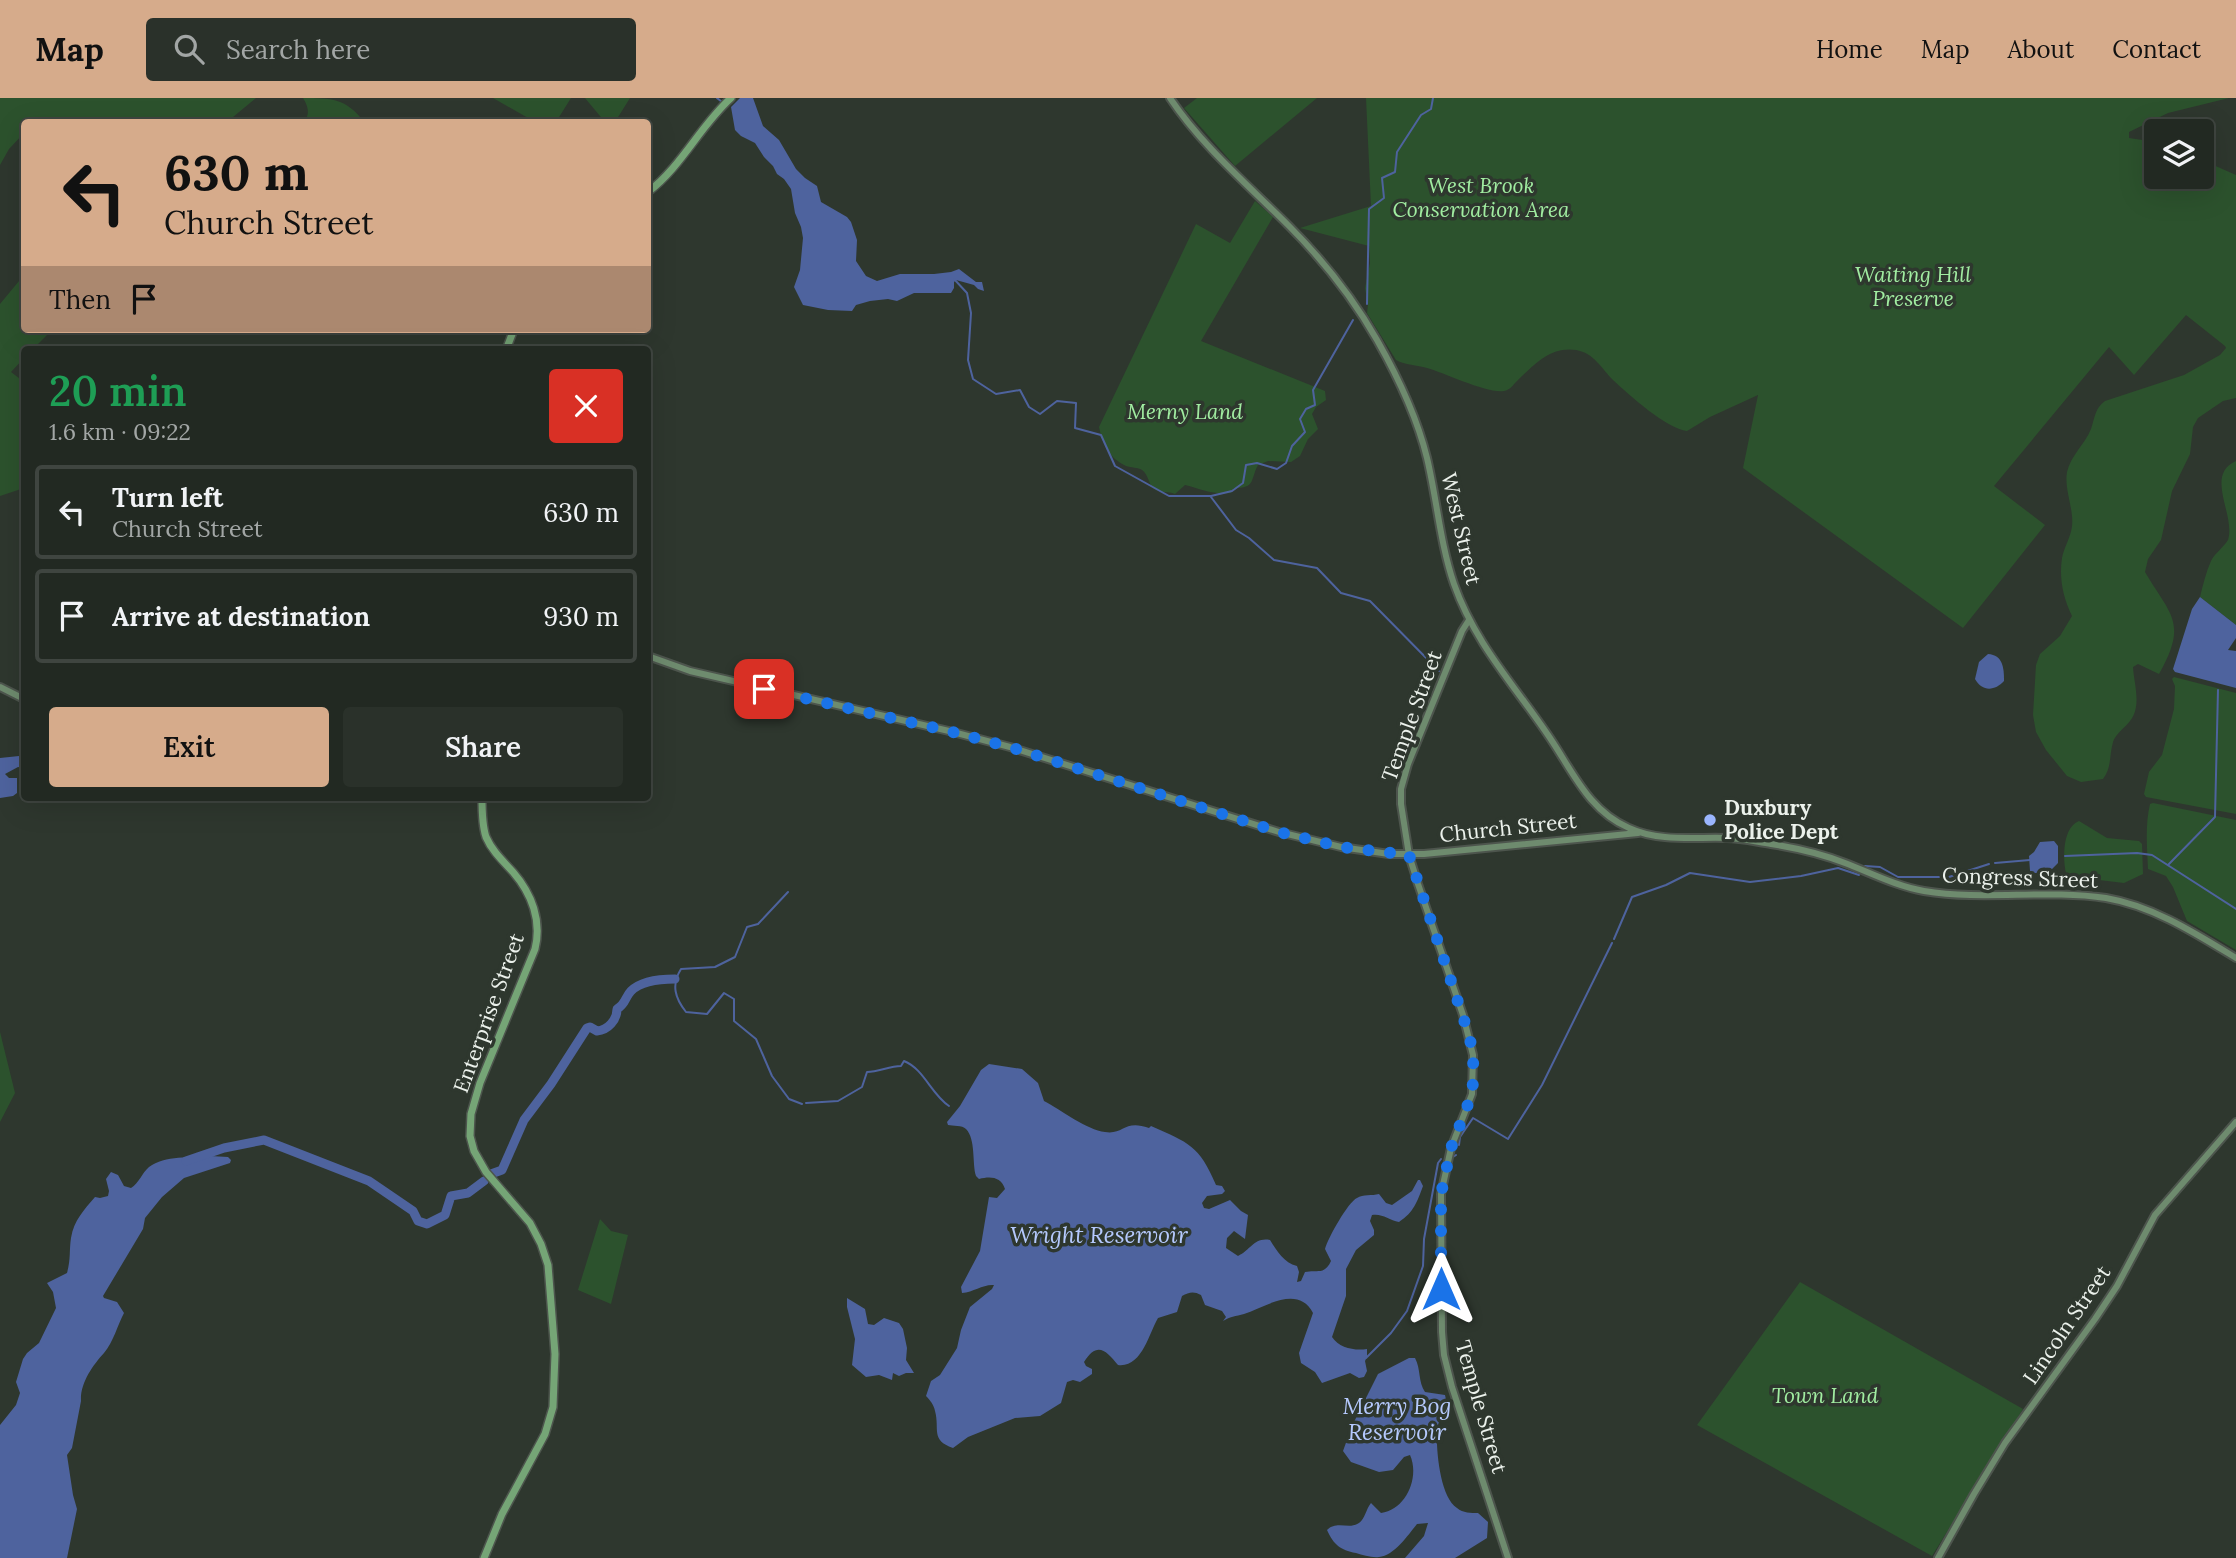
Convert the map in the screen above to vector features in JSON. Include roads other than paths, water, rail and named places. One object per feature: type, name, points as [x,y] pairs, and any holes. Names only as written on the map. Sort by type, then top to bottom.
[{"type":"main road","points":[[651,189],[668,173],[731,98]]},
{"type":"main road","name":"West Street","points":[[1170,98],[1215,153],[1320,258],[1378,342],[1407,399],[1419,430],[1431,477],[1443,547],[1469,620],[1489,654],[1597,807],[1630,829],[1643,833],[1670,838],[1738,839],[1784,846],[1844,862],[1874,875]]},
{"type":"main road","name":"Temple Street","points":[[1469,620],[1462,631],[1404,778],[1401,804],[1409,855],[1470,1038],[1473,1055],[1472,1094],[1451,1148],[1441,1194],[1442,1332],[1444,1355],[1452,1387],[1508,1558]]},
{"type":"main road","name":"Church Street","points":[[651,657],[712,676],[1010,747],[1279,832],[1341,847],[1409,855],[1643,833]]},
{"type":"main road","points":[[0,687],[21,698]]},
{"type":"main road","name":"Enterprise Street","points":[[482,801],[487,838],[496,854],[525,888],[536,914],[538,934],[535,949],[480,1083],[471,1114],[470,1136],[474,1152],[486,1172],[526,1217],[541,1244],[551,1283],[555,1354],[553,1407],[548,1427],[503,1513],[484,1558]]},
{"type":"main road","points":[[1609,817],[1614,834]]},
{"type":"main road","name":"Congress Street","points":[[1874,875],[1922,890],[1952,894],[2076,895],[2125,902],[2168,919],[2236,958]]},
{"type":"main road","name":"Lincoln Street","points":[[1938,1558],[1999,1453],[2094,1321],[2155,1215],[2236,1122]]},
{"type":"water","points":[[740,98],[753,98],[763,126],[779,140],[796,169],[817,186],[821,202],[851,222],[857,240],[856,261],[866,276],[877,281],[900,274],[934,274],[959,269],[976,282],[982,282],[984,291],[956,280],[951,293],[914,293],[897,301],[870,301],[856,305],[852,311],[803,305],[794,287],[800,270],[803,238],[791,189],[755,143],[735,130],[731,107]]},
{"type":"water","points":[[2200,597],[2236,625],[2236,638],[2228,650],[2236,651],[2236,688],[2175,672],[2173,669],[2192,609]]},
{"type":"water","points":[[1988,654],[2000,660],[2004,676],[2004,681],[1989,689],[1981,686],[1975,679],[1979,662]]},
{"type":"water","points":[[21,756],[21,768],[5,774],[9,778],[17,778],[17,793],[13,796],[0,798],[0,758]]},
{"type":"water","points":[[2054,841],[2058,846],[2058,863],[2048,873],[2030,871],[2029,856],[2040,842]]},
{"type":"water","name":"Wright Reservoir","points":[[989,1064],[1022,1069],[1038,1083],[1044,1101],[1090,1128],[1111,1132],[1134,1125],[1149,1128],[1151,1126],[1184,1142],[1198,1153],[1216,1185],[1222,1186],[1225,1191],[1207,1196],[1202,1203],[1204,1208],[1209,1209],[1230,1200],[1248,1215],[1245,1239],[1234,1231],[1227,1238],[1226,1248],[1238,1256],[1260,1240],[1270,1240],[1285,1259],[1297,1266],[1297,1282],[1301,1281],[1305,1272],[1326,1269],[1331,1261],[1325,1249],[1353,1201],[1362,1196],[1379,1194],[1386,1203],[1392,1205],[1412,1191],[1420,1180],[1423,1186],[1417,1202],[1399,1222],[1372,1215],[1370,1221],[1374,1235],[1356,1250],[1346,1269],[1346,1296],[1332,1337],[1348,1348],[1367,1349],[1367,1371],[1364,1377],[1359,1378],[1350,1373],[1322,1383],[1315,1372],[1301,1363],[1299,1353],[1313,1313],[1307,1304],[1299,1300],[1281,1300],[1223,1321],[1226,1317],[1222,1311],[1205,1305],[1201,1295],[1192,1292],[1182,1296],[1177,1312],[1158,1318],[1144,1348],[1133,1361],[1118,1365],[1105,1352],[1097,1350],[1084,1362],[1092,1369],[1092,1374],[1080,1382],[1067,1382],[1061,1403],[1040,1416],[1015,1418],[968,1437],[953,1448],[941,1441],[932,1403],[926,1396],[931,1381],[940,1375],[957,1348],[970,1307],[994,1285],[962,1293],[961,1287],[980,1251],[989,1197],[997,1198],[1005,1189],[998,1180],[979,1179],[976,1176],[969,1133],[960,1126],[948,1125],[947,1122],[960,1106],[981,1070]]},
{"type":"water","points":[[210,1156],[228,1157],[231,1160],[230,1163],[184,1178],[162,1197],[145,1218],[143,1229],[103,1296],[117,1302],[124,1313],[110,1344],[85,1381],[81,1394],[72,1448],[67,1455],[77,1509],[67,1558],[0,1558],[0,1425],[16,1405],[20,1393],[16,1382],[23,1359],[39,1343],[56,1308],[53,1292],[47,1283],[67,1273],[72,1232],[77,1221],[95,1197],[108,1196],[106,1179],[111,1172],[118,1175],[124,1186],[131,1188],[155,1163]]},
{"type":"water","points":[[847,1298],[865,1309],[868,1324],[874,1325],[884,1318],[899,1323],[907,1348],[906,1360],[914,1373],[899,1376],[893,1373],[892,1380],[879,1375],[866,1377],[852,1365],[855,1339]]},
{"type":"water","name":"Merry Bog Reservoir","points":[[1409,1358],[1415,1358],[1425,1392],[1445,1395],[1446,1405],[1438,1426],[1437,1439],[1440,1472],[1447,1494],[1459,1510],[1478,1513],[1488,1522],[1487,1538],[1455,1558],[1405,1558],[1424,1536],[1428,1523],[1417,1524],[1395,1549],[1385,1556],[1376,1557],[1342,1548],[1335,1543],[1327,1530],[1335,1526],[1359,1523],[1371,1503],[1381,1513],[1390,1511],[1409,1491],[1413,1473],[1410,1455],[1404,1457],[1393,1470],[1379,1472],[1351,1462],[1343,1451],[1352,1426],[1378,1374]]},
{"type":"waterway","points":[[717,98],[722,102]]},
{"type":"waterway","points":[[1367,304],[1369,209],[1384,198],[1382,178],[1395,172],[1397,152],[1421,115],[1431,109],[1433,98]]},
{"type":"waterway","points":[[954,279],[967,293],[971,313],[968,360],[973,379],[996,394],[1020,390],[1029,407],[1040,414],[1057,401],[1076,403],[1075,428],[1101,435],[1115,466],[1169,496],[1211,496],[1232,491],[1243,483],[1246,465],[1257,463],[1277,469],[1286,463],[1292,446],[1305,432],[1300,419],[1306,409],[1315,405],[1313,390],[1353,320]]},
{"type":"waterway","points":[[1211,497],[1236,530],[1274,560],[1317,568],[1341,593],[1370,601],[1439,671]]},
{"type":"waterway","points":[[2168,865],[2215,817],[2218,690]]},
{"type":"waterway","points":[[2065,856],[2137,853],[2152,855],[2236,909]]},
{"type":"waterway","points":[[1995,863],[2030,860]]},
{"type":"waterway","points":[[1865,866],[1880,867],[1898,877],[1949,877],[1989,864]]},
{"type":"waterway","points":[[1614,939],[1632,897],[1690,873],[1750,882],[1838,868],[1859,875]]},
{"type":"waterway","points":[[788,892],[758,924],[747,927],[735,957],[715,967],[681,969],[675,986],[679,1002],[686,1012],[707,1014],[724,993],[734,999],[734,1021],[756,1039],[772,1076],[789,1099],[802,1104]]},
{"type":"waterway","points":[[1459,1145],[1460,1137],[1473,1118],[1508,1139],[1542,1085],[1612,943]]},
{"type":"waterway","points":[[491,1174],[502,1170],[524,1120],[587,1028],[597,1031],[608,1026],[614,1021],[617,1009],[629,993],[640,985],[675,979]]},
{"type":"waterway","points":[[806,1103],[838,1101],[862,1087],[867,1072],[901,1066],[904,1061],[917,1070],[949,1106]]},
{"type":"waterway","points":[[186,1161],[224,1148],[264,1140],[369,1181],[413,1211],[418,1221],[427,1224],[445,1215],[451,1196],[468,1193],[484,1181]]},
{"type":"waterway","points":[[1366,1358],[1391,1333],[1407,1311],[1423,1266],[1424,1239],[1438,1163],[1441,1159]]},
{"type":"place","name":"Duxbury Police Dept","points":[[1710,820]]},
{"type":"park label","name":"West Brook Conservation Area","points":[[1481,198]]},
{"type":"park label","name":"Waiting Hill Preserve","points":[[1913,287]]},
{"type":"park label","name":"Merny Land","points":[[1185,412]]},
{"type":"park label","name":"Town Land","points":[[1825,1396]]}]
